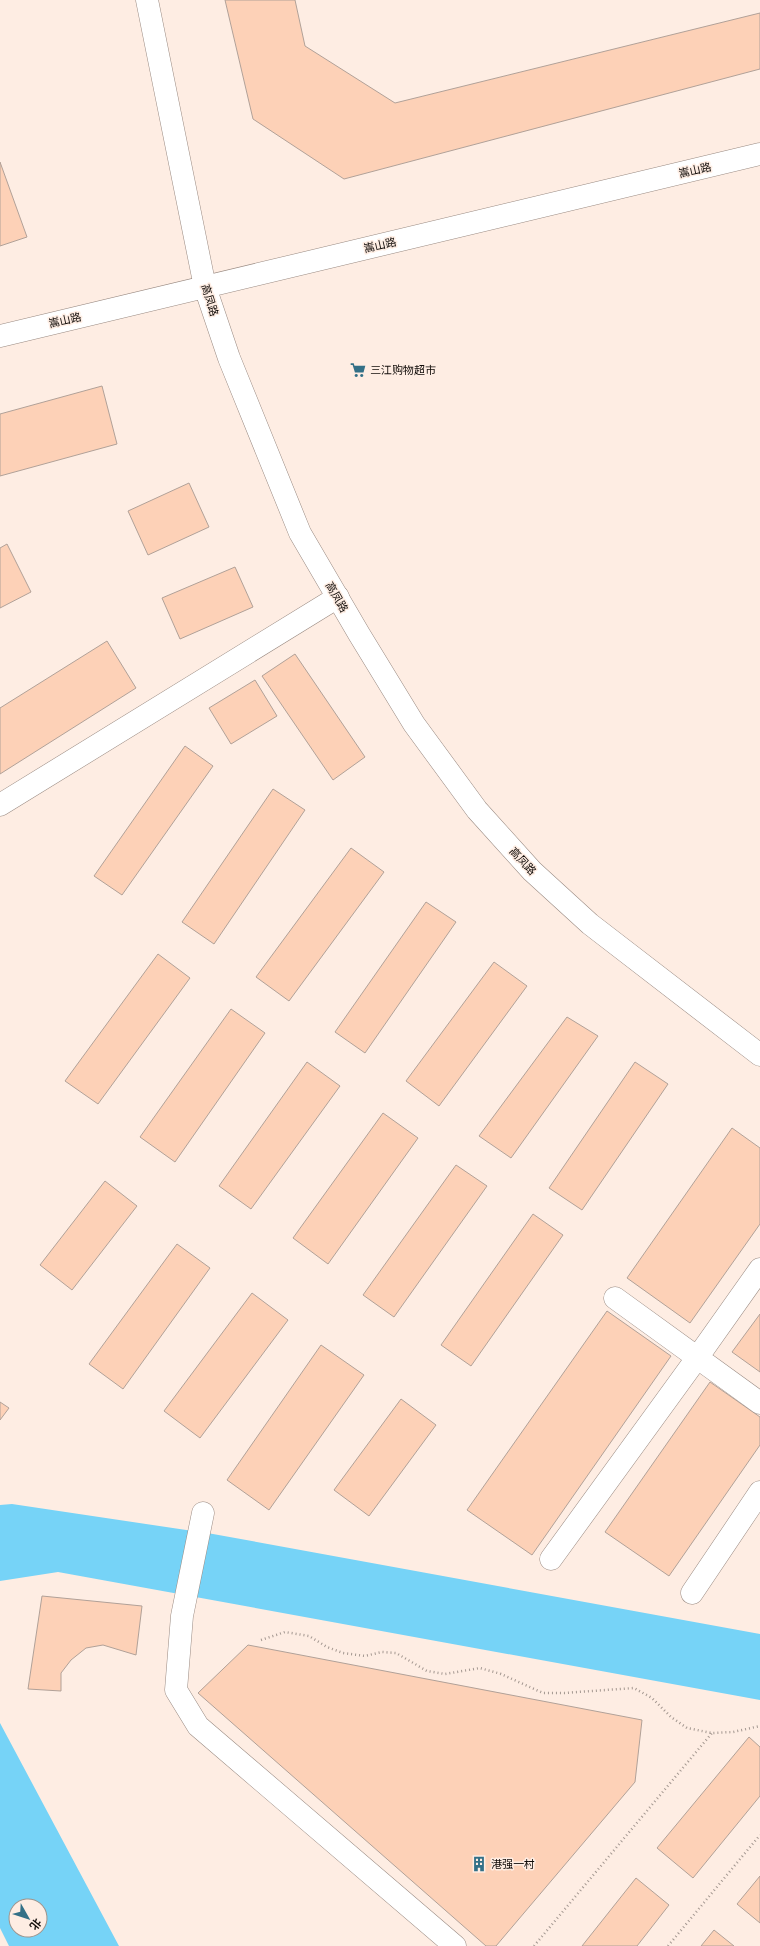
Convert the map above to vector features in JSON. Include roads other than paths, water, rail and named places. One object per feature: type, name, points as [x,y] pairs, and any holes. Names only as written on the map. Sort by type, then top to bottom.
[{"type":"street","name":"高凤路","points":[[147,0],[205,287],[229,358],[300,533],[414,724],[477,810],[532,871],[590,924],[760,1055]]},
{"type":"street","name":"嵩山路","points":[[0,336],[760,154]]},
{"type":"street","points":[[0,805],[338,598]]},
{"type":"street","points":[[551,1559],[698,1358],[760,1269]]},
{"type":"street","points":[[615,1298],[760,1403]]},
{"type":"street","points":[[692,1593],[760,1492]]},
{"type":"street","points":[[203,1513],[182,1616],[176,1690],[198,1726],[455,1946]]},
{"type":"water","points":[[12,1504],[213,1534],[760,1634],[760,1700],[58,1572],[0,1581],[0,1505]]},
{"type":"water","points":[[0,1723],[119,1946],[9,1946],[0,1928]]},
{"type":"place","name":"三江购物超市","points":[[358,370]]},
{"type":"place","name":"港强一村","points":[[479,1864]]}]
